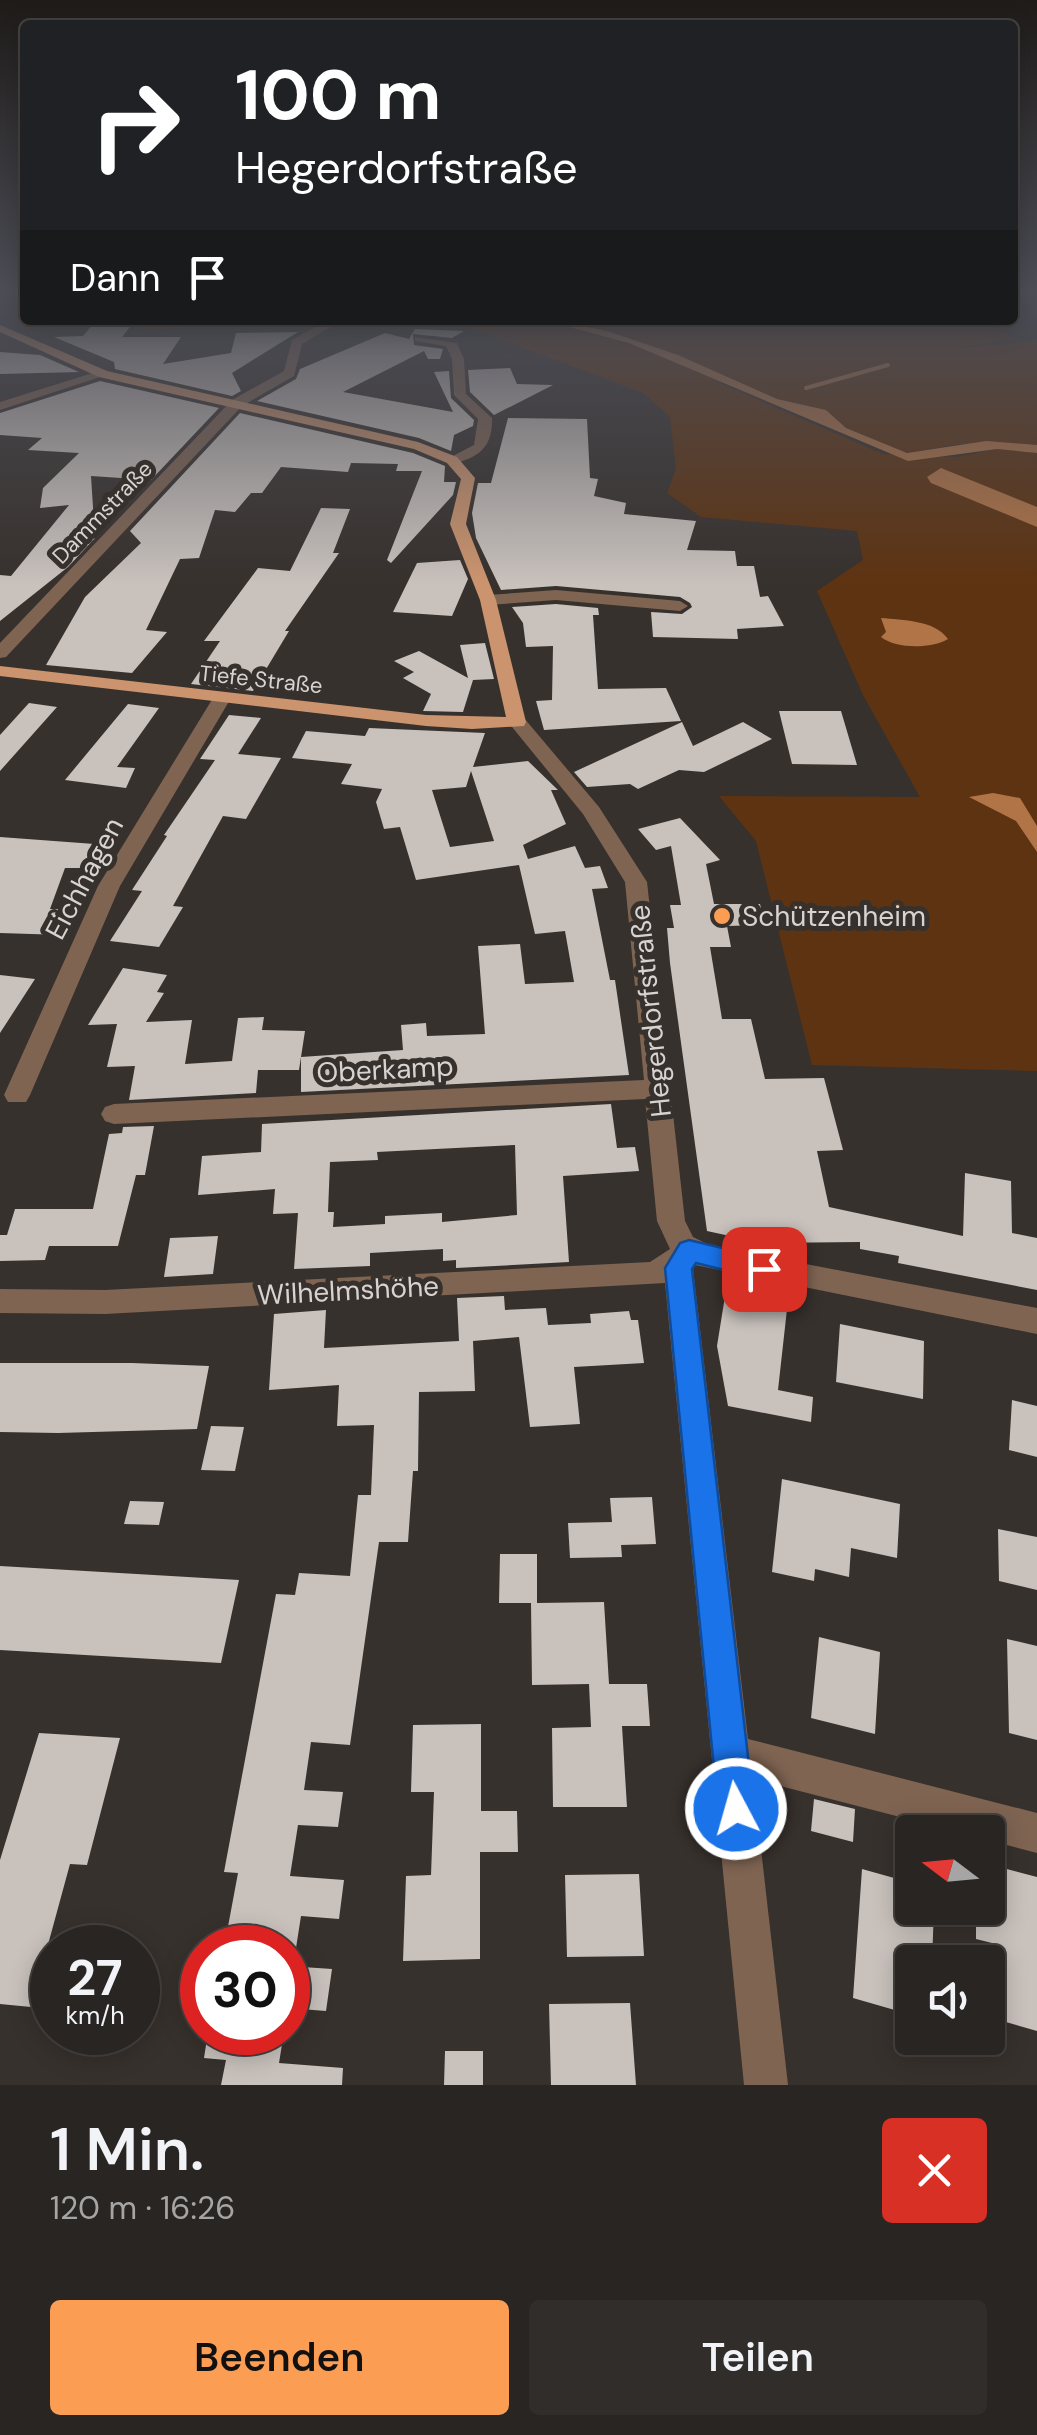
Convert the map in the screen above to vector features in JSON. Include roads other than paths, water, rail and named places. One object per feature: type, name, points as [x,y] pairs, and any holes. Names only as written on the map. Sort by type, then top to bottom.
[{"type":"main road","points":[[173,389],[324,428],[418,446],[452,460]]},
{"type":"main road","name":"Hegerdorfstraße","points":[[452,460],[468,478],[458,524],[488,600],[517,722]]},
{"type":"main road","name":"Tiefe Straße","points":[[0,671],[222,698],[488,724],[517,722]]},
{"type":"street","points":[[0,406],[54,389]]},
{"type":"street","name":"Dammstraße","points":[[0,653],[236,403],[261,389]]},
{"type":"street","points":[[452,460],[474,456],[484,444],[486,418],[460,395],[460,389]]},
{"type":"street","points":[[488,600],[568,595],[680,606]]},
{"type":"street","name":"Eichhagen","points":[[17,1094],[109,886],[222,698]]},
{"type":"street","name":"Hegerdorfstraße","points":[[517,722],[592,811],[636,882],[672,1222],[689,1250]]},
{"type":"street","name":"Oberkamp","points":[[114,1114],[658,1089]]},
{"type":"street","points":[[766,2085],[678,1268],[689,1250],[1037,1322]]},
{"type":"street","name":"Wilhelmshöhe","points":[[0,1301],[123,1301],[656,1274],[689,1250]]},
{"type":"street","points":[[730,1754],[1037,1833]]},
{"type":"waterway","points":[[941,477],[1037,518]]},
{"type":"place","name":"Schützenheim","points":[[722,916]]}]
